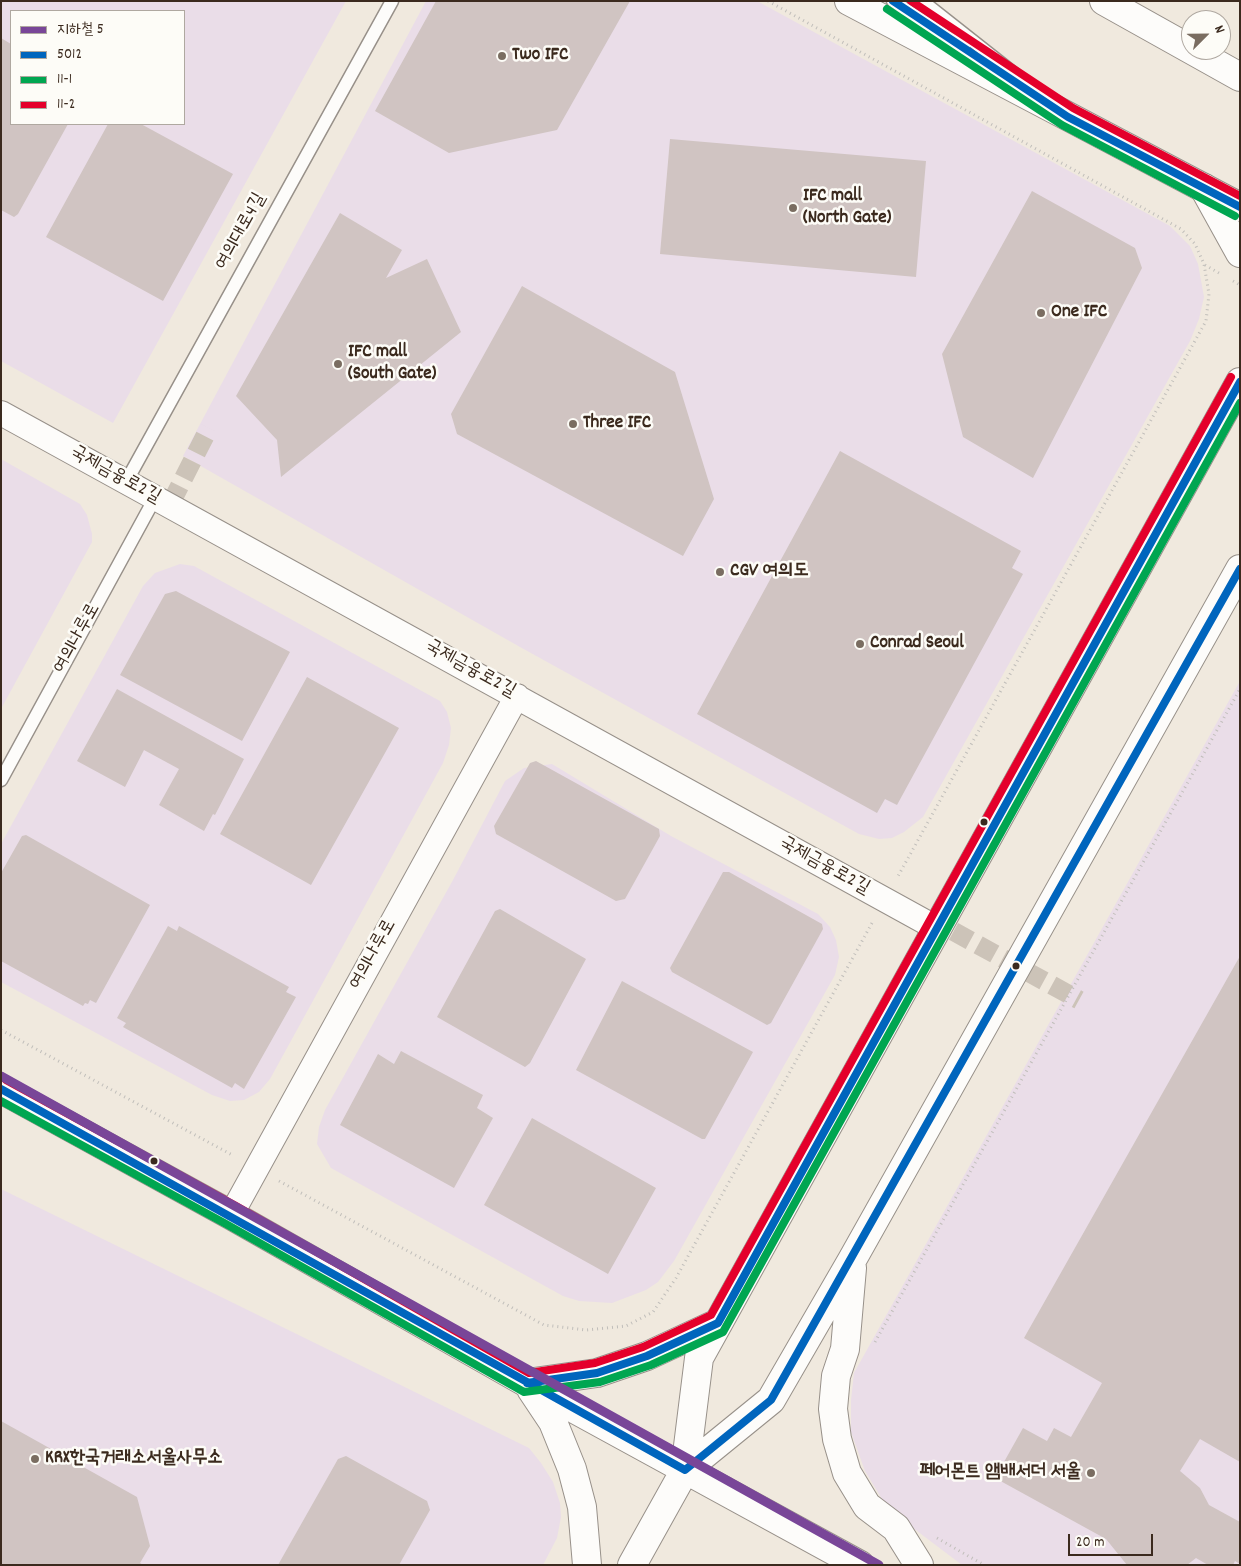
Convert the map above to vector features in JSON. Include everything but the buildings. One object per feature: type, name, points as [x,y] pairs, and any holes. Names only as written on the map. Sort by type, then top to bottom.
[{"type":"street","points":[[849,1],[1240,207]]},
{"type":"street","points":[[1104,1],[1240,77]]},
{"type":"street","points":[[1204,188],[1240,253]]},
{"type":"street","points":[[685,1470],[699,1358],[1240,382]]},
{"type":"street","name":"국제금융로2길","points":[[1,412],[938,929]]},
{"type":"street","points":[[632,1565],[685,1470],[770,1400],[852,1260],[1240,569]]},
{"type":"street","name":"여의나루로","points":[[231,1215],[517,696]]},
{"type":"street","points":[[1,1089],[231,1215],[527,1383],[860,1565]]},
{"type":"street","points":[[852,1260],[844,1349],[836,1376],[834,1401],[837,1439],[847,1473],[867,1506],[896,1528],[919,1565]]},
{"type":"street","points":[[527,1383],[597,1373],[647,1356],[718,1323]]},
{"type":"street","points":[[527,1383],[554,1422],[572,1469],[582,1507],[586,1565]]},
{"type":"lane","name":"여의대로4길","points":[[126,482],[392,1]]},
{"type":"lane","points":[[893,1],[1068,117]]},
{"type":"lane","points":[[922,1],[1068,117]]},
{"type":"lane","name":"여의나루로","points":[[1,780],[155,498]]},
{"type":"path","points":[[1,1030],[544,1325],[586,1330],[626,1326],[653,1312],[676,1278],[1206,321],[1209,294],[1204,264],[1195,244],[1181,229],[768,1]]},
{"type":"path","points":[[871,1350],[1240,689]]},
{"type":"path","points":[[932,1535],[984,1565]]},
{"type":"shaded area","points":[[1,1],[346,1],[113,423],[1,361]]},
{"type":"shaded area","points":[[426,1],[757,1],[1170,226],[1190,246],[1198,264],[1204,297],[1199,319],[1190,341],[923,817],[904,832],[892,838],[879,839],[859,834],[520,647],[183,456]]},
{"type":"shaded area","points":[[1,459],[80,504],[87,515],[92,542],[1,709]]},
{"type":"shaded area","points":[[180,564],[194,566],[440,701],[447,712],[451,728],[449,745],[443,763],[270,1079],[259,1092],[244,1100],[230,1101],[212,1095],[1,982],[1,844],[143,586],[155,573]]},
{"type":"shaded area","points":[[1240,681],[1240,1565],[962,1565],[888,1509],[865,1471],[851,1432],[851,1400],[854,1373]]},
{"type":"shaded area","points":[[552,764],[671,836],[818,914],[830,927],[836,940],[839,957],[835,975],[674,1261],[658,1282],[646,1290],[612,1303],[579,1301],[563,1296],[331,1168],[317,1144],[319,1127],[325,1110],[453,880],[505,781],[524,768]]},
{"type":"shaded area","points":[[1,1189],[529,1448],[553,1482],[560,1503],[561,1517],[557,1538],[543,1565],[1,1565]]},
{"type":"tunnel","points":[[171,503],[209,428]]},
{"type":"tunnel","points":[[929,918],[1079,1000]]},
{"type":"metro line","name":"5","points":[[1,1076],[879,1565]]},
{"type":"transit line","name":"5012","points":[[893,1],[1068,117],[1240,207]]},
{"type":"transit line","name":"11-2","points":[[911,1],[1073,108],[1240,196]]},
{"type":"transit line","name":"11-1","points":[[887,9],[1062,125],[1235,216]]},
{"type":"transit line","name":"11-2","points":[[6,1080],[236,1206],[529,1373],[595,1363],[643,1347],[711,1315],[1231,377]]},
{"type":"transit line","name":"5012","points":[[527,1383],[597,1373],[647,1356],[718,1323],[1240,382]]},
{"type":"transit line","name":"11-1","points":[[1,1101],[226,1224],[524,1392],[600,1382],[651,1365],[723,1332],[1240,403]]},
{"type":"transit line","name":"5012","points":[[1,1089],[685,1470],[771,1400],[1240,569]]},
{"type":"place","name":"Two IFC","points":[[502,56]]},
{"type":"place","name":"IFC mall (North Gate)","points":[[793,208]]},
{"type":"place","name":"One IFC","points":[[1041,313]]},
{"type":"place","name":"IFC mall (South Gate)","points":[[338,364]]},
{"type":"place","name":"Three IFC","points":[[573,424]]},
{"type":"place","name":"CGV 여의도","points":[[720,572]]},
{"type":"place","name":"Conrad Seoul","points":[[860,644]]},
{"type":"place","name":"KRX한국거래소서울사무소","points":[[35,1459]]},
{"type":"place","name":"페어몬트 앰배서더 서울","points":[[1091,1473]]}]
